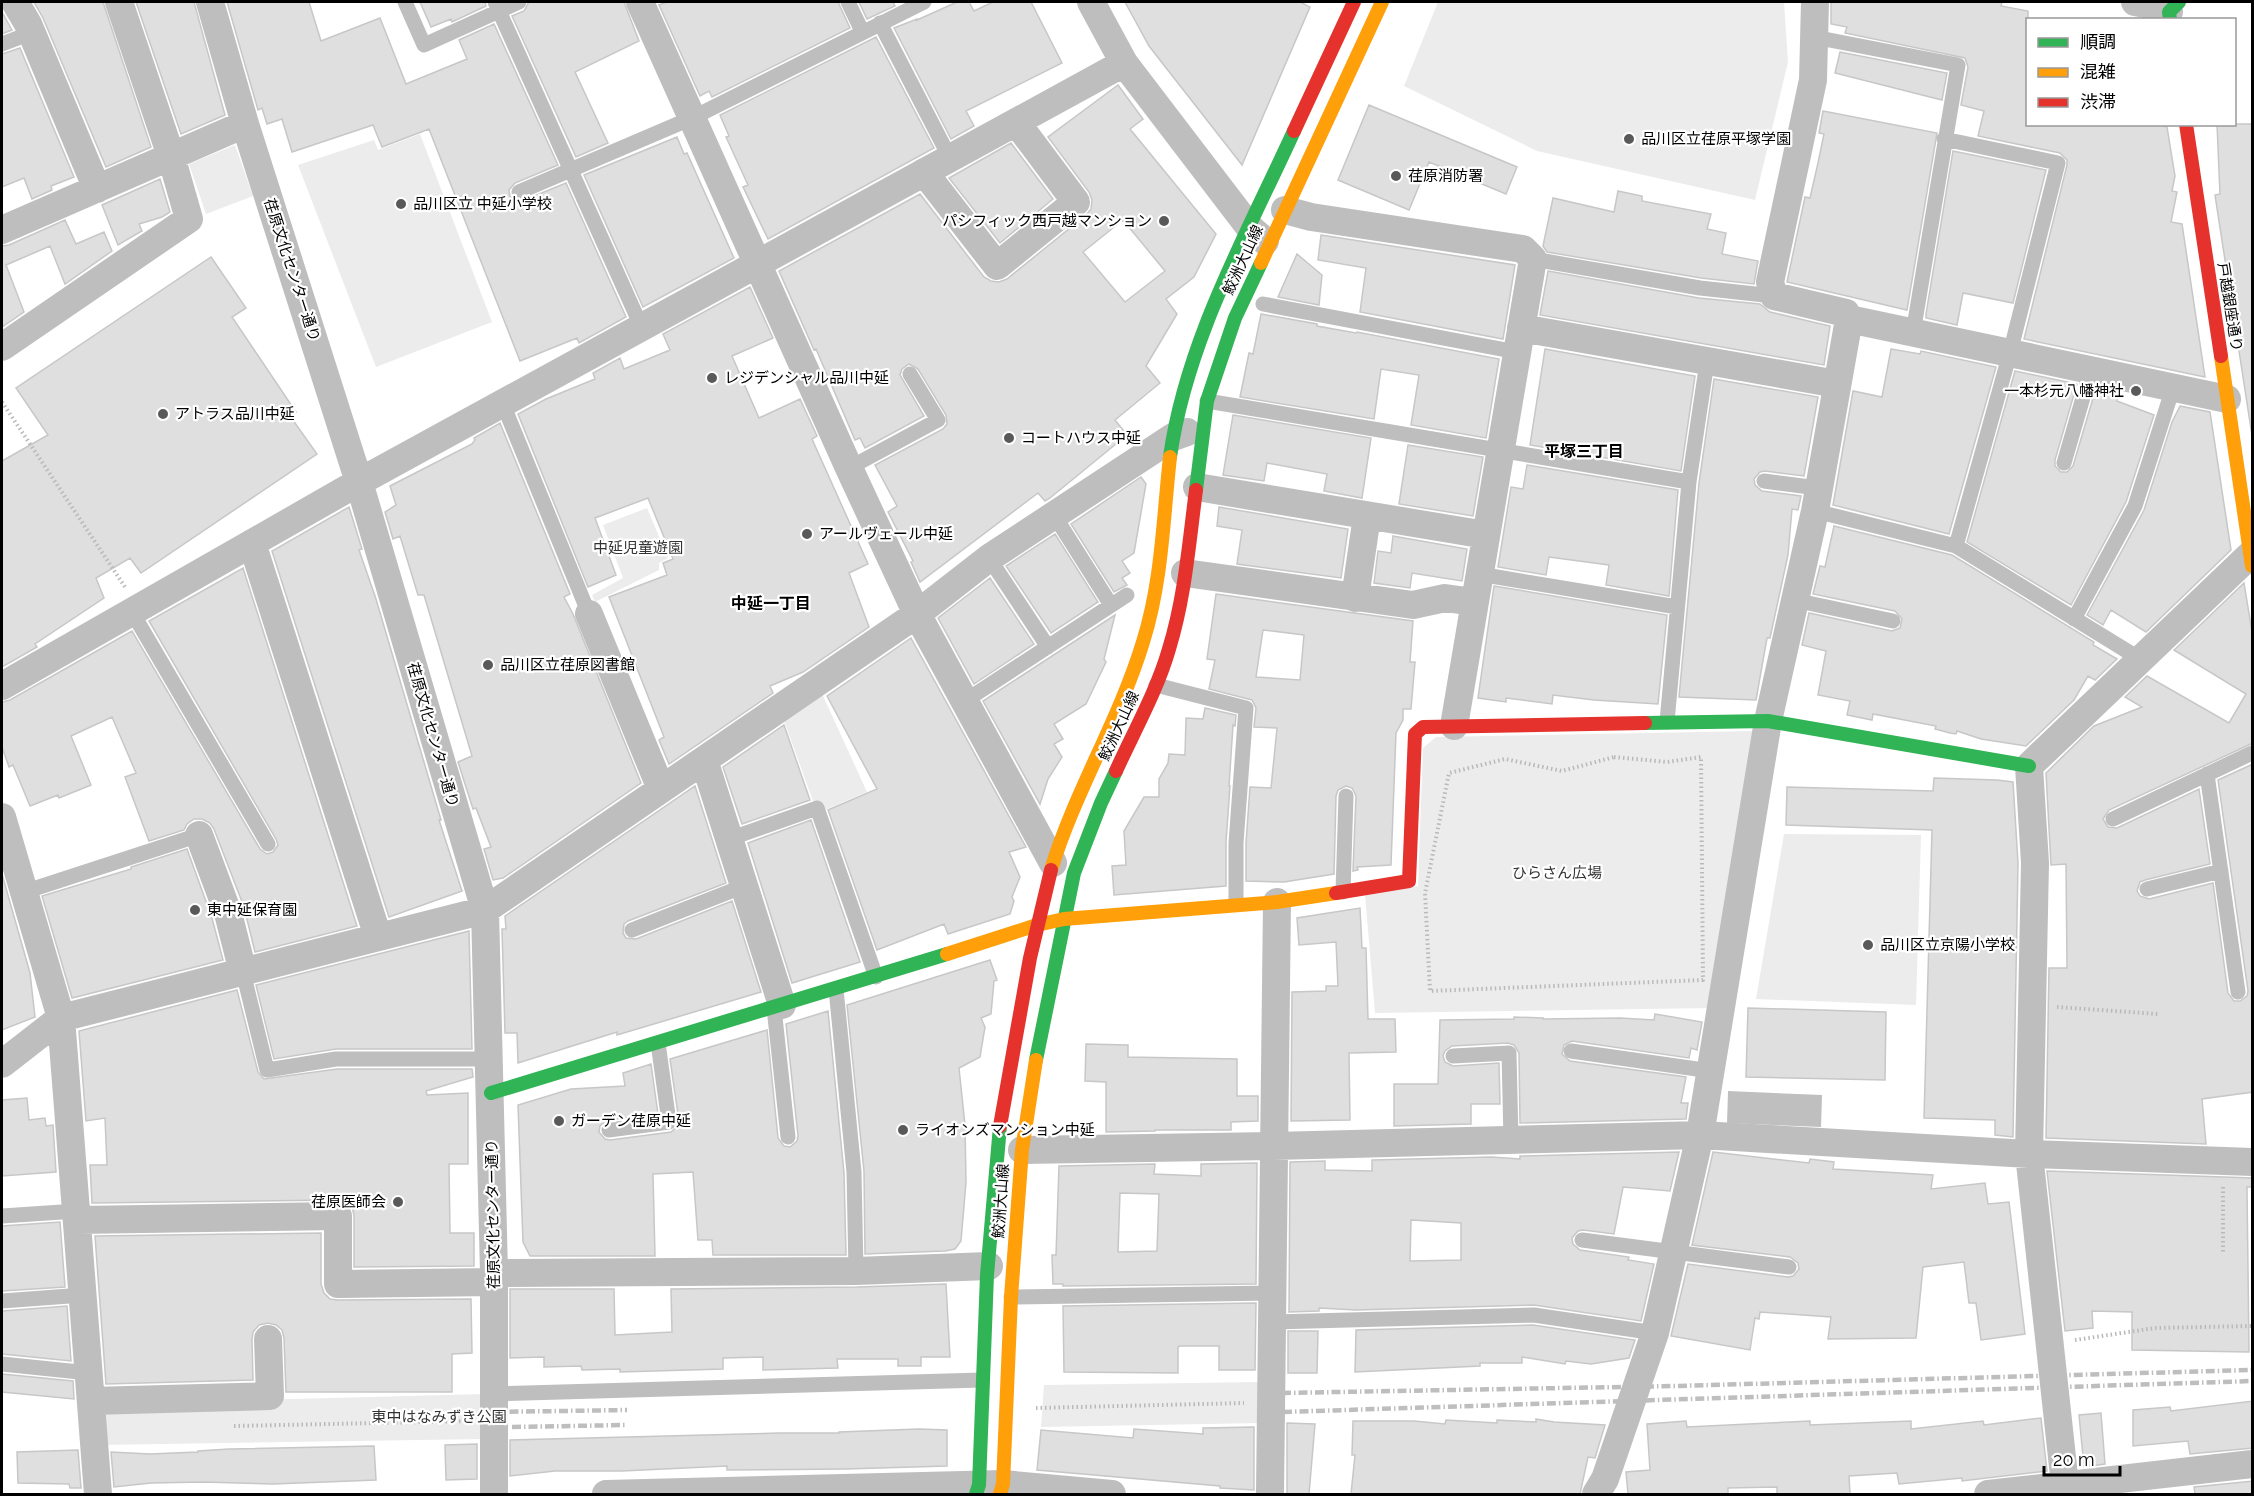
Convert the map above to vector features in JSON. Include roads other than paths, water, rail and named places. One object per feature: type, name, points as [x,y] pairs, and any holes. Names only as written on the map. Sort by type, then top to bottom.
[{"type":"main road","name":"鮫洲大山線","points":[[990,1489],[1011,1298],[1022,1150],[1039,1040],[1074,873],[1086,840],[1156,686],[1177,619],[1206,413],[1260,236],[1285,210],[1372,3]]},
{"type":"main road","name":"鮫洲大山線","points":[[990,1489],[982,1380],[997,1149],[1013,1043],[1037,924],[1053,863],[1077,796],[1131,678],[1152,611],[1160,571],[1173,437],[1180,401],[1198,344],[1213,307],[1260,236],[1372,3]]},
{"type":"main road","name":"戸越銀座通り","points":[[2186,126],[2252,558]]},
{"type":"main road","points":[[491,1093],[876,977],[1037,924],[1064,918],[1236,903],[1277,902],[1409,881],[1415,734],[1423,727],[1768,721],[2029,766]]},
{"type":"street","points":[[15,2],[31,33],[97,189]]},
{"type":"street","points":[[2,347],[189,219],[171,156],[119,2]]},
{"type":"street","name":"荏原文化センター通り","points":[[210,2],[245,124],[358,482],[485,910],[494,1277],[494,1494]]},
{"type":"street","points":[[640,2],[917,614],[1053,863]]},
{"type":"street","points":[[1091,2],[1124,63],[1260,236]]},
{"type":"street","points":[[1596,1494],[1605,1479],[1655,1333],[1700,1135],[1768,721],[1816,499],[1849,319],[1846,313],[1774,296],[1770,282],[1813,80],[1815,2]]},
{"type":"street","points":[[2135,2],[2172,11]]},
{"type":"street","points":[[2,686],[358,482],[1124,63]]},
{"type":"street","points":[[924,172],[997,266],[1076,202],[1016,122]]},
{"type":"street","points":[[2,230],[245,124]]},
{"type":"street","points":[[1285,210],[1311,218],[1523,249],[1533,259],[1454,726]]},
{"type":"street","points":[[1849,319],[2227,399]]},
{"type":"street","points":[[1519,340],[1707,362],[1837,384]]},
{"type":"street","points":[[2,1064],[61,1018],[485,910],[917,614],[989,558],[1206,413]]},
{"type":"street","points":[[1197,488],[1486,535]]},
{"type":"street","points":[[1354,598],[1367,516]]},
{"type":"street","points":[[252,543],[378,937]]},
{"type":"street","points":[[2066,1490],[2029,1154],[2035,863],[2029,766],[2140,659],[2252,558]]},
{"type":"street","points":[[1185,573],[1413,605],[1445,598],[1474,602]]},
{"type":"street","points":[[589,614],[661,789]]},
{"type":"street","points":[[704,760],[744,886],[778,1006]]},
{"type":"street","points":[[2,817],[61,1018],[98,1494]]},
{"type":"street","points":[[199,835],[228,913],[243,972]]},
{"type":"street","points":[[1270,1494],[1277,902]]},
{"type":"street","points":[[1022,1150],[1700,1135],[2029,1154],[2253,1162]]},
{"type":"street","points":[[78,1215],[338,1216],[338,1284],[494,1277],[856,1271],[988,1266]]},
{"type":"street","points":[[90,1387],[270,1396],[268,1339]]},
{"type":"street","points":[[1988,1494],[2066,1490],[2253,1464]]},
{"type":"street","points":[[606,1494],[990,1489],[1112,1494]]},
{"type":"lane","points":[[405,2],[423,45],[497,6],[519,2]]},
{"type":"lane","points":[[848,2],[862,31]]},
{"type":"lane","points":[[519,192],[692,118],[924,2]]},
{"type":"lane","points":[[497,6],[642,328]]},
{"type":"lane","points":[[880,23],[950,158]]},
{"type":"lane","points":[[2,44],[31,33]]},
{"type":"lane","points":[[1814,37],[1958,65],[1913,333]]},
{"type":"lane","points":[[1944,139],[2058,163],[2010,353],[1956,546]]},
{"type":"lane","points":[[1533,259],[1700,288],[1774,296]]},
{"type":"lane","points":[[1263,304],[1519,340]]},
{"type":"lane","points":[[1667,722],[1689,482],[1707,362]]},
{"type":"lane","points":[[2064,463],[2091,370]]},
{"type":"lane","points":[[849,468],[938,420],[909,374]]},
{"type":"lane","points":[[2074,619],[2135,506],[2173,388]]},
{"type":"lane","points":[[503,404],[589,614]]},
{"type":"lane","points":[[1206,413],[1500,450],[1689,482]]},
{"type":"lane","points":[[1764,481],[1956,546],[2140,659]]},
{"type":"lane","points":[[1054,515],[1111,605]]},
{"type":"lane","points":[[989,558],[1048,647]]},
{"type":"lane","points":[[1479,574],[1677,607]]},
{"type":"lane","points":[[965,701],[1127,595]]},
{"type":"lane","points":[[1794,600],[1893,621]]},
{"type":"lane","points":[[135,610],[268,844]]},
{"type":"lane","points":[[1156,686],[1180,690],[1246,708],[1236,843],[1236,903]]},
{"type":"lane","points":[[2113,819],[2253,753]]},
{"type":"lane","points":[[2207,774],[2238,992]]},
{"type":"lane","points":[[1342,892],[1346,796]]},
{"type":"lane","points":[[729,839],[817,808],[876,977]]},
{"type":"lane","points":[[24,892],[199,835]]},
{"type":"lane","points":[[2146,889],[2221,871]]},
{"type":"lane","points":[[632,930],[744,886]]},
{"type":"lane","points":[[243,972],[267,1070],[336,1059],[489,1059]]},
{"type":"lane","points":[[836,989],[854,1172],[856,1271]]},
{"type":"lane","points":[[778,1006],[788,1137]]},
{"type":"lane","points":[[609,1130],[669,1122],[658,1043]]},
{"type":"lane","points":[[1570,1051],[1711,1071]]},
{"type":"lane","points":[[1453,1056],[1509,1053],[1511,1140]]},
{"type":"lane","points":[[2,1216],[78,1215]]},
{"type":"lane","points":[[1582,1240],[1789,1267]]},
{"type":"lane","points":[[1011,1298],[1273,1293]]},
{"type":"lane","points":[[2,1300],[83,1301]]},
{"type":"lane","points":[[1273,1322],[1534,1315],[1655,1333]]},
{"type":"lane","points":[[2,1364],[90,1387]]},
{"type":"lane","points":[[494,1407],[982,1380]]},
{"type":"railway","points":[[1282,1393],[1676,1386],[2252,1370]]},
{"type":"railway","points":[[1283,1412],[2252,1381]]},
{"type":"railway","points":[[493,1412],[627,1410]]},
{"type":"railway","points":[[512,1427],[627,1425]]},
{"type":"place","name":"品川区立荏原平塚学園","points":[[1629,139]]},
{"type":"place","name":"荏原消防署","points":[[1396,176]]},
{"type":"place","name":"品川区立 中延小学校","points":[[401,204]]},
{"type":"place","name":"パシフィック西戸越マンション","points":[[1164,221]]},
{"type":"place","name":"レジデンシャル品川中延","points":[[712,378]]},
{"type":"place","name":"一本杉元八幡神社","points":[[2136,391]]},
{"type":"place","name":"アトラス品川中延","points":[[163,414]]},
{"type":"place","name":"コートハウス中延","points":[[1009,438]]},
{"type":"place","name":"アールヴェール中延","points":[[807,534]]},
{"type":"place","name":"品川区立荏原図書館","points":[[488,665]]},
{"type":"place","name":"東中延保育園","points":[[195,910]]},
{"type":"place","name":"品川区立京陽小学校","points":[[1868,945]]},
{"type":"place","name":"ガーデン荏原中延","points":[[559,1121]]},
{"type":"place","name":"ライオンズマンション中延","points":[[903,1130]]},
{"type":"place","name":"荏原医師会","points":[[398,1202]]},
{"type":"district","name":"平塚三丁目","points":[[1584,451]]},
{"type":"district","name":"中延一丁目","points":[[771,603]]},
{"type":"park label","name":"中延児童遊園","points":[[638,548]]},
{"type":"park label","name":"ひらさん広場","points":[[1557,873]]},
{"type":"park label","name":"東中はなみずき公園","points":[[439,1417]]}]
